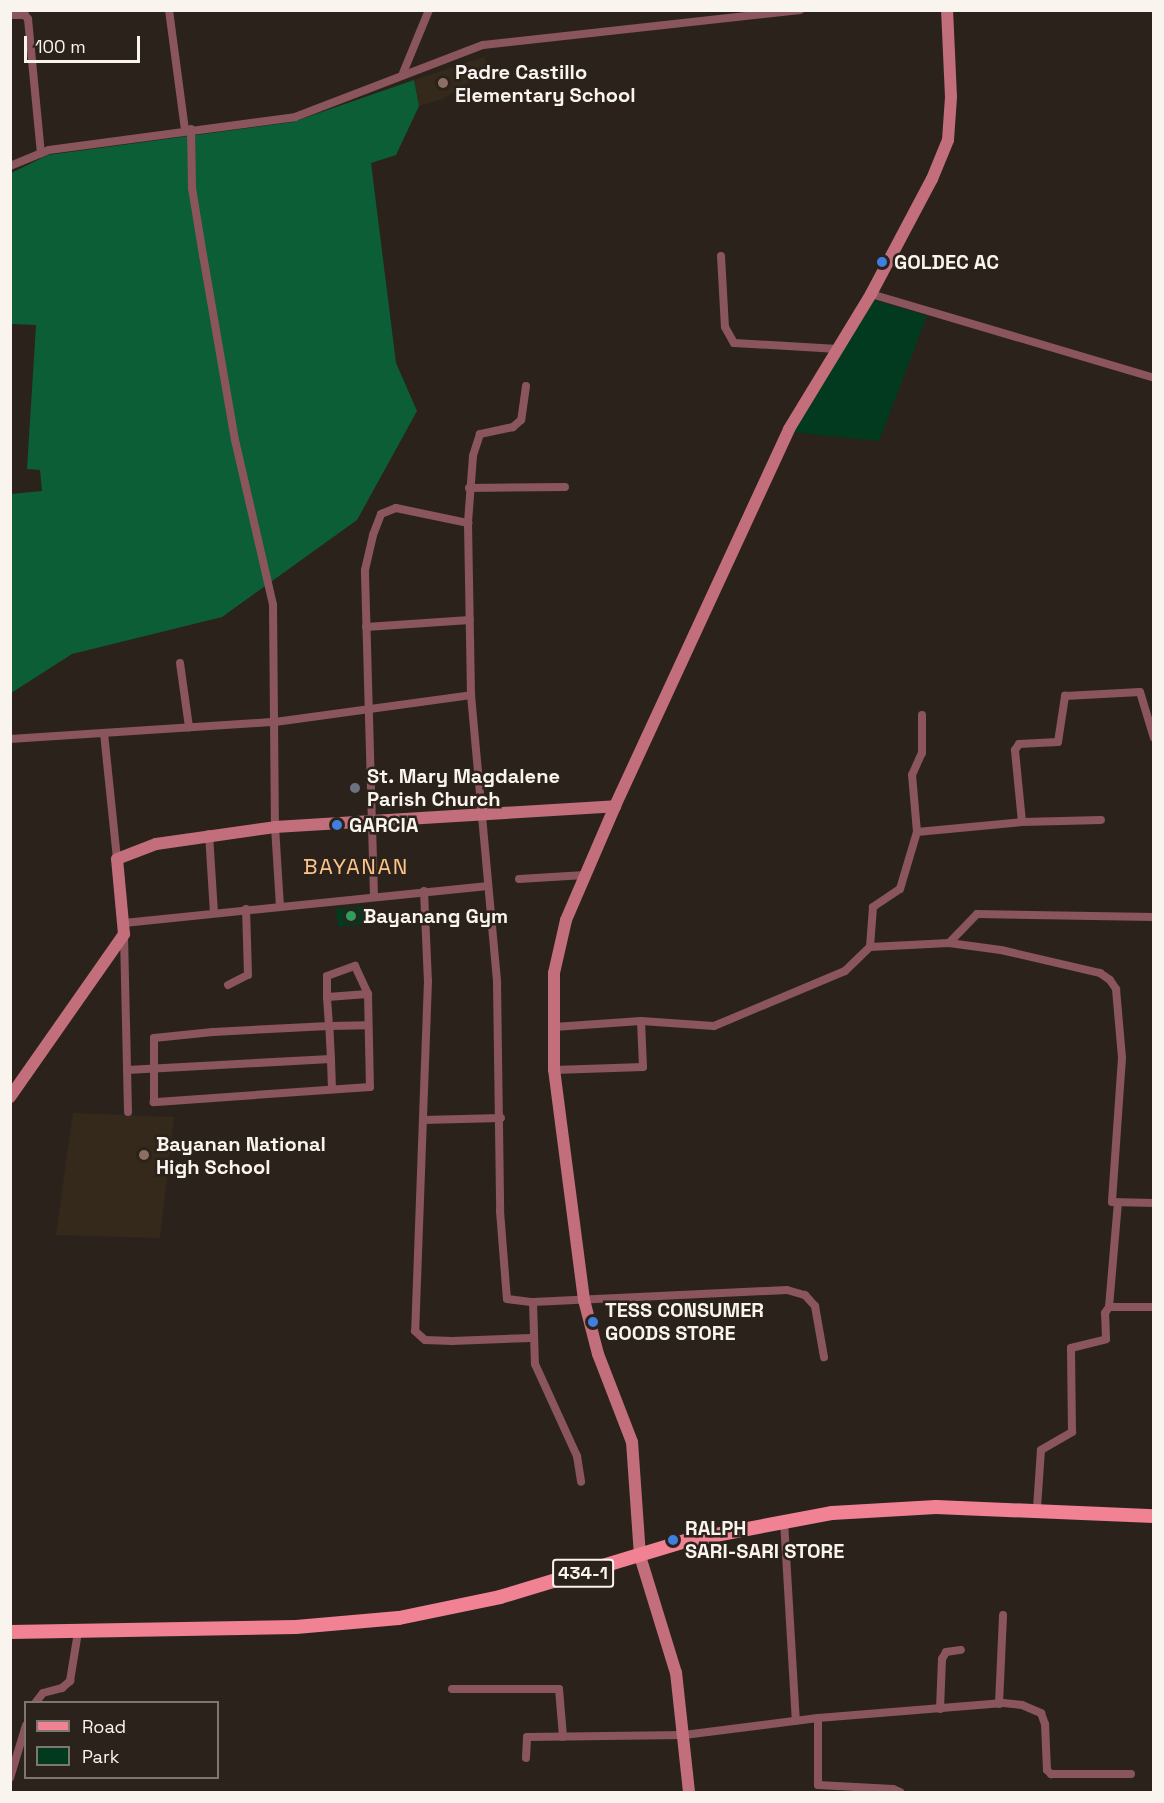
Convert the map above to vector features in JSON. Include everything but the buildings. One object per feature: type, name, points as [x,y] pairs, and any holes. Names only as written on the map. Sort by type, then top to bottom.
[{"type":"main road","name":"434-1","points":[[10,1632],[297,1627],[399,1618],[500,1597],[689,1540],[784,1521],[914,1508],[1037,1508],[1154,1516]]},
{"type":"street","points":[[169,10],[188,129],[192,188],[235,440],[273,605],[275,827],[280,906]]},
{"type":"street","points":[[403,73],[429,10]]},
{"type":"street","points":[[10,166],[41,153],[188,129],[295,117],[403,73],[483,45],[800,10]]},
{"type":"street","points":[[689,1792],[676,1673],[640,1556],[632,1442],[598,1354],[584,1300],[554,1070],[554,973],[566,920],[585,875],[789,429],[871,294],[932,179],[948,140],[951,97],[947,10]]},
{"type":"street","points":[[10,15],[25,15],[28,19],[41,153]]},
{"type":"street","points":[[721,255],[725,327],[734,343],[838,349]]},
{"type":"street","points":[[871,294],[1154,378]]},
{"type":"street","points":[[526,386],[521,420],[513,427],[480,434],[469,488],[468,523],[471,695],[497,983],[501,1118],[500,1210],[507,1299],[533,1302],[700,1291],[787,1290],[805,1296],[815,1306],[824,1358]]},
{"type":"street","points":[[469,488],[565,487]]},
{"type":"street","points":[[374,896],[374,819],[366,710],[365,570],[381,514],[396,508],[468,523]]},
{"type":"street","points":[[366,627],[470,620]]},
{"type":"street","points":[[180,663],[189,727]]},
{"type":"street","points":[[1022,822],[1015,750],[1019,744],[1058,742],[1065,696],[1140,692],[1154,738]]},
{"type":"street","points":[[10,739],[274,722],[471,695]]},
{"type":"street","points":[[870,947],[873,907],[900,889],[917,832],[912,775],[922,753],[922,715]]},
{"type":"street","points":[[104,733],[124,929],[128,1112]]},
{"type":"street","points":[[117,859],[156,844],[209,834],[374,819],[615,806]]},
{"type":"street","points":[[917,832],[1022,822],[1101,820]]},
{"type":"street","points":[[209,834],[214,913]]},
{"type":"street","points":[[519,879],[585,875]]},
{"type":"street","points":[[10,1097],[124,929],[246,909],[488,886]]},
{"type":"street","points":[[424,891],[428,981],[416,1331],[425,1340],[531,1338]]},
{"type":"street","points":[[228,985],[248,975],[246,909]]},
{"type":"street","points":[[949,944],[977,914],[1154,917]]},
{"type":"street","points":[[554,1026],[641,1021],[714,1026],[845,971],[870,947],[949,944],[1022,954],[1100,973],[1116,989],[1122,1058],[1111,1179],[1112,1202],[1154,1203]]},
{"type":"street","points":[[332,1089],[331,1059],[329,1026],[327,997],[327,976],[355,966],[368,994],[370,1087],[154,1101],[154,1038],[329,1026],[368,1025]]},
{"type":"street","points":[[327,997],[368,994]]},
{"type":"street","points":[[554,1070],[642,1066],[641,1021]]},
{"type":"street","points":[[127,1070],[331,1059]]},
{"type":"street","points":[[423,1120],[501,1118]]},
{"type":"street","points":[[1037,1508],[1041,1450],[1072,1432],[1069,1352],[1071,1348],[1106,1339],[1105,1313],[1109,1307],[1118,1203]]},
{"type":"street","points":[[533,1302],[531,1338],[539,1375],[578,1456],[581,1482]]},
{"type":"street","points":[[1109,1307],[1154,1307]]},
{"type":"street","points":[[784,1521],[796,1721]]},
{"type":"street","points":[[999,1704],[1003,1615]]},
{"type":"street","points":[[37,1701],[43,1693],[62,1688],[70,1681],[78,1632]]},
{"type":"street","points":[[940,1709],[942,1659],[946,1652],[961,1650]]},
{"type":"street","points":[[452,1689],[560,1689],[563,1737]]},
{"type":"street","points":[[526,1758],[527,1737],[684,1735],[818,1718],[999,1704],[1022,1705],[1041,1713],[1045,1724],[1047,1770],[1051,1774],[1131,1774]]},
{"type":"street","points":[[818,1718],[818,1785],[828,1790],[893,1789],[900,1792]]},
{"type":"street","points":[[11,1775],[24,1732]]},
{"type":"shaded area","name":"Padre Castillo Elementary School","points":[[484,57],[490,70],[442,99],[419,106],[414,80]]},
{"type":"shaded area","points":[[73,1113],[174,1117],[160,1238],[56,1235]]},
{"type":"green space","points":[[414,80],[419,106],[396,155],[371,163],[396,363],[417,411],[357,520],[222,617],[72,654],[11,693],[11,494],[42,491],[40,470],[27,469],[36,325],[11,324],[11,173],[48,155],[293,122]]},
{"type":"green space","points":[[874,300],[927,316],[879,441],[791,432]]},
{"type":"green space","name":"Bayanang Gym","points":[[364,906],[366,924],[338,927],[336,909]]},
{"type":"place","name":"Padre Castillo Elementary School","points":[[443,83]]},
{"type":"place","name":"GOLDEC AC","points":[[882,262]]},
{"type":"place","name":"St. Mary Magdalene Parish Church","points":[[355,788]]},
{"type":"place","name":"GARCIA","points":[[337,825]]},
{"type":"place","name":"Bayanang Gym","points":[[351,916]]},
{"type":"place","name":"Bayanan National High School","points":[[144,1155]]},
{"type":"place","name":"TESS CONSUMER GOODS STORE","points":[[593,1322]]},
{"type":"place","name":"RALPH SARI-SARI STORE","points":[[673,1540]]},
{"type":"district","name":"BAYANAN","points":[[356,867]]}]
